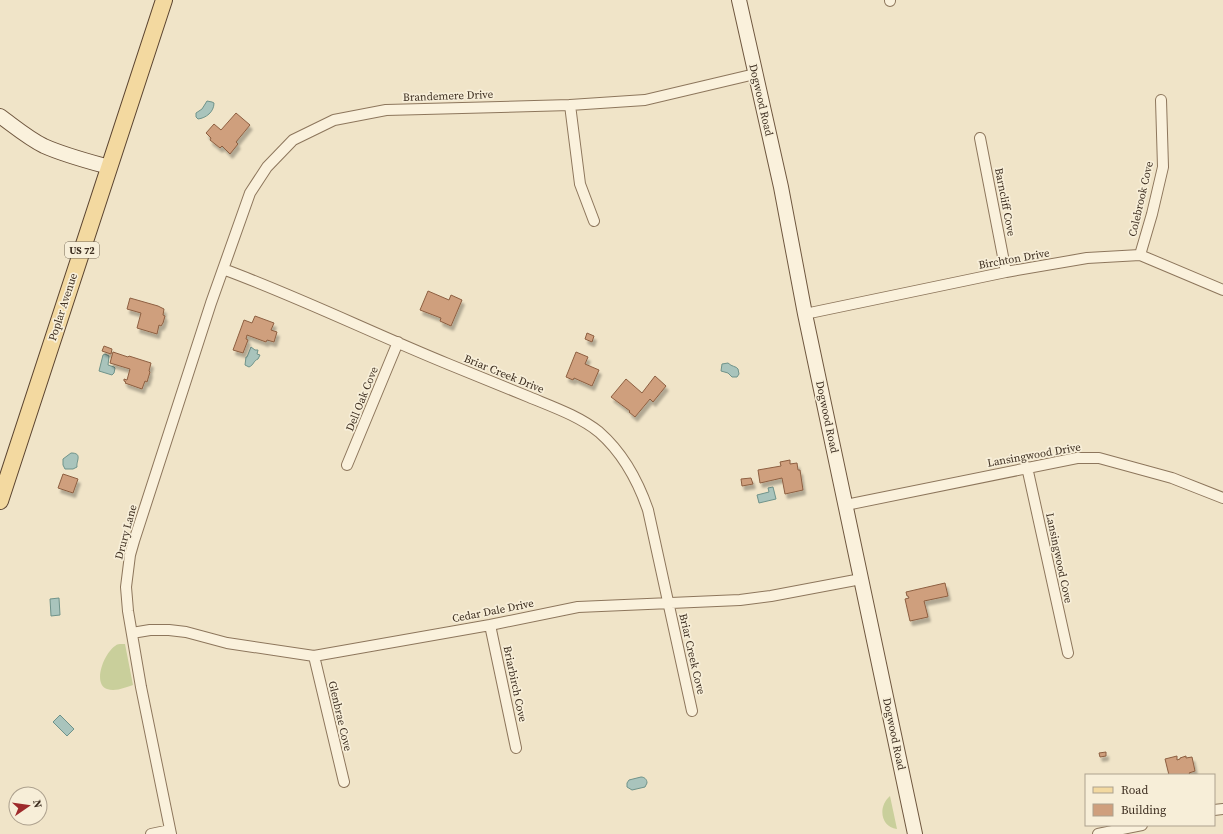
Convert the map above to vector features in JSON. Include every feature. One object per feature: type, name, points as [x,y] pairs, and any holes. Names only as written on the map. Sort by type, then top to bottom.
[{"type":"main road","name":"Poplar Avenue","points":[[0,501],[164,0]]},
{"type":"street","name":"Dogwood Road","points":[[739,0],[781,187],[805,314],[915,834]]},
{"type":"street","name":"Brandemere Drive","points":[[223,269],[250,193],[267,166],[293,140],[334,120],[386,110],[570,105],[645,100],[755,74]]},
{"type":"street","name":"Colebrook Cove","points":[[1140,255],[1163,168],[1161,100]]},
{"type":"street","points":[[570,105],[580,184],[594,221]]},
{"type":"street","points":[[0,116],[44,146],[109,167]]},
{"type":"street","name":"Barncliff Cove","points":[[980,138],[1006,272]]},
{"type":"street","name":"Birchton Drive","points":[[805,314],[1006,272],[1087,258],[1140,255],[1223,290]]},
{"type":"street","name":"Briar Creek Drive","points":[[223,269],[265,284],[446,363],[580,419],[607,439],[635,477],[643,494],[648,510],[668,603]]},
{"type":"street","name":"Drury Lane","points":[[170,832],[132,633],[126,592],[130,555],[136,535],[223,269]]},
{"type":"street","name":"Dell Oak Cove","points":[[348,465],[398,342]]},
{"type":"street","name":"Lansingwood Drive","points":[[846,505],[1077,458],[1099,458],[1172,478],[1223,498]]},
{"type":"street","name":"Lansingwood Cove","points":[[1027,467],[1068,653]]},
{"type":"street","name":"Cedar Dale Drive","points":[[132,633],[160,629],[186,632],[227,643],[314,656],[490,625],[578,607],[740,600],[771,596],[861,579]]},
{"type":"street","name":"Briar Creek Cove","points":[[668,603],[692,711]]},
{"type":"street","name":"Briarbirch Cove","points":[[490,625],[516,748]]},
{"type":"street","name":"Glenbrae Cove","points":[[314,656],[344,782]]},
{"type":"street","points":[[1098,834],[1137,826]]},
{"type":"street","points":[[151,834],[170,832]]},
{"type":"green space","points":[[120,644],[125,644],[133,685],[117,690],[110,690],[102,685],[100,672],[106,657],[111,650]]},
{"type":"green space","points":[[890,796],[897,829],[887,824],[883,816],[882,810],[886,800]]},
{"type":"water","points":[[207,101],[214,103],[213,109],[207,116],[198,119],[196,117],[196,113],[202,109]]},
{"type":"water","points":[[251,347],[258,350],[257,354],[260,355],[258,359],[249,367],[245,365],[246,357]]},
{"type":"water","points":[[105,354],[109,356],[108,365],[115,368],[112,375],[99,371],[103,355]]},
{"type":"water","points":[[728,363],[738,369],[739,374],[737,377],[732,377],[728,373],[721,371],[722,364]]},
{"type":"water","points":[[71,453],[75,453],[78,456],[77,467],[73,469],[65,469],[63,459]]},
{"type":"water","points":[[773,487],[776,499],[759,503],[757,495],[769,492],[768,488]]},
{"type":"water","points":[[59,598],[60,615],[51,616],[50,599]]},
{"type":"water","points":[[60,715],[74,729],[67,736],[53,722]]},
{"type":"water","points":[[641,777],[646,780],[647,783],[645,787],[632,790],[627,787],[629,780]]},
{"type":"building","points":[[236,113],[250,125],[236,142],[238,144],[230,154],[222,146],[220,148],[210,140],[211,138],[206,133],[214,124],[221,130]]},
{"type":"building","points":[[428,291],[449,300],[451,295],[462,300],[451,326],[440,321],[441,318],[420,310]]},
{"type":"building","points":[[130,298],[164,309],[163,315],[165,316],[161,326],[159,325],[157,334],[137,328],[141,313],[127,309]]},
{"type":"building","points":[[255,316],[274,323],[271,330],[277,332],[274,342],[267,340],[266,342],[247,335],[246,339],[248,340],[243,353],[233,350],[244,320],[252,323]]},
{"type":"building","points":[[587,333],[594,336],[592,342],[585,339]]},
{"type":"building","points":[[104,346],[112,349],[111,354],[102,351]]},
{"type":"building","points":[[113,352],[151,363],[147,382],[145,381],[142,389],[125,383],[126,382],[124,379],[127,380],[130,369],[110,363]]},
{"type":"building","points":[[576,352],[588,357],[585,364],[599,370],[592,386],[574,378],[573,380],[566,377]]},
{"type":"building","points":[[655,376],[666,386],[653,402],[650,399],[635,417],[629,412],[630,411],[611,397],[626,379],[642,393]]},
{"type":"building","points":[[790,460],[790,464],[797,463],[798,470],[800,470],[803,490],[785,494],[782,478],[760,483],[758,470],[781,466],[780,462]]},
{"type":"building","points":[[63,474],[78,479],[73,493],[58,488]]},
{"type":"building","points":[[751,478],[753,484],[742,486],[741,479]]},
{"type":"building","points":[[945,583],[948,596],[924,601],[928,617],[910,621],[905,599],[909,598],[906,592]]},
{"type":"building","points":[[1106,752],[1106,756],[1100,757],[1099,753]]},
{"type":"building","points":[[1177,756],[1177,760],[1186,756],[1186,758],[1192,757],[1195,771],[1189,773],[1190,774],[1169,774],[1165,759]]}]
